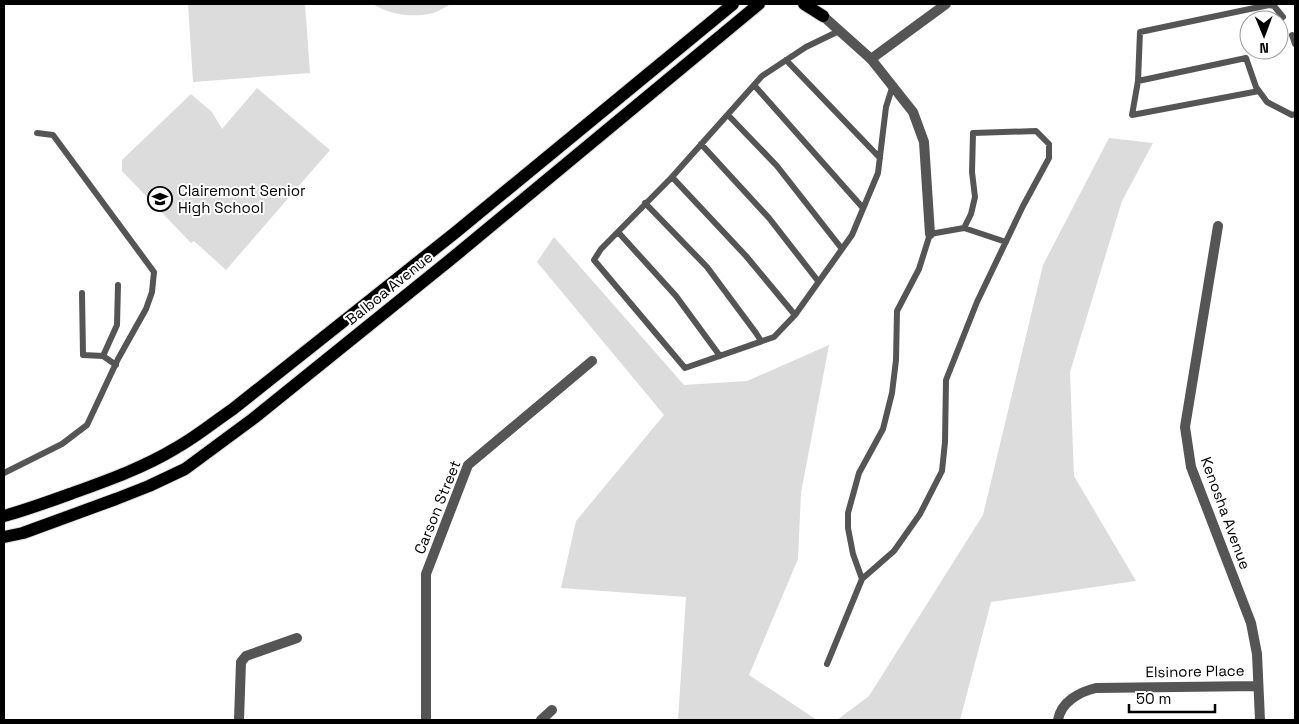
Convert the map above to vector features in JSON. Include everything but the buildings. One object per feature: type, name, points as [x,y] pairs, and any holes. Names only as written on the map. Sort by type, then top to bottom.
[{"type":"main road","name":"Balboa Avenue","points":[[4,516],[98,484],[140,467],[201,432],[241,403],[456,232],[733,4]]},
{"type":"main road","name":"Balboa Avenue","points":[[4,538],[23,533],[149,486],[185,469],[254,418],[456,255],[759,4]]},
{"type":"main road","points":[[716,40],[734,31],[766,4]]},
{"type":"main road","points":[[804,4],[824,16]]},
{"type":"main road","points":[[817,4],[824,16]]},
{"type":"street","points":[[870,60],[946,4]]},
{"type":"street","points":[[824,16],[870,60],[893,85],[913,112],[924,142],[930,234]]},
{"type":"street","name":"Kenosha Avenue","points":[[1218,226],[1185,427],[1191,467],[1250,623],[1257,654],[1260,720]]},
{"type":"street","name":"Carson Street","points":[[426,720],[426,574],[468,465],[592,361]]},
{"type":"street","points":[[239,720],[242,662],[246,656],[296,638]]},
{"type":"street","name":"Elsinore Place","points":[[1058,720],[1059,713],[1070,699],[1086,690],[1096,688],[1258,686]]},
{"type":"street","points":[[541,720],[552,710]]},
{"type":"lane","points":[[1245,10],[1269,5],[1274,6],[1277,10]]},
{"type":"lane","points":[[1239,11],[1140,32],[1138,81],[1132,115],[1259,91]]},
{"type":"lane","points":[[839,31],[806,47],[762,76],[672,177],[645,203],[594,260],[685,368],[774,337],[795,315],[852,235],[878,172],[886,107],[893,85]]},
{"type":"lane","points":[[1292,35],[1295,44]]},
{"type":"lane","points":[[1138,81],[1246,58],[1259,91],[1266,102],[1295,114]]},
{"type":"lane","points":[[786,60],[880,158]]},
{"type":"lane","points":[[754,85],[863,208]]},
{"type":"lane","points":[[728,115],[777,166],[842,249]]},
{"type":"lane","points":[[827,664],[862,579],[894,551],[920,514],[942,471],[946,442],[946,380],[977,302],[1049,158],[1049,144],[1036,131],[973,133],[972,172],[976,197],[964,228]]},
{"type":"lane","points":[[4,473],[62,444],[88,425],[116,365],[146,309],[154,280],[154,272],[53,135],[37,133]]},
{"type":"lane","points":[[701,144],[769,218],[818,281]]},
{"type":"lane","points":[[672,177],[746,256],[795,315]]},
{"type":"lane","points":[[645,203],[707,267],[761,342]]},
{"type":"lane","points":[[862,579],[853,554],[848,528],[848,513],[860,473],[883,429],[892,393],[896,360],[897,310],[919,269],[930,234],[964,228],[1006,242]]},
{"type":"lane","points":[[618,232],[676,296],[720,356]]},
{"type":"lane","points":[[103,356],[117,325],[118,285]]},
{"type":"lane","points":[[82,293],[83,355],[103,356],[116,365]]},
{"type":"shaded area","points":[[188,4],[305,4],[310,73],[193,82]]},
{"type":"shaded area","points":[[373,4],[451,4],[433,13],[410,15],[387,11]]},
{"type":"shaded area","points":[[257,88],[330,150],[226,270],[194,241],[191,243],[122,171],[122,160],[191,94],[212,112],[222,129]]},
{"type":"shaded area","points":[[1109,138],[1153,143],[1122,201],[1070,372],[1074,476],[1136,581],[991,602],[960,720],[837,720],[869,696],[983,515],[1043,265]]},
{"type":"shaded area","points":[[554,237],[684,385],[747,381],[829,345],[801,493],[798,559],[749,675],[817,720],[678,720],[686,597],[561,588],[576,521],[664,415],[537,262]]},
{"type":"place","name":"Clairemont Senior High School","points":[[160,199]]}]
